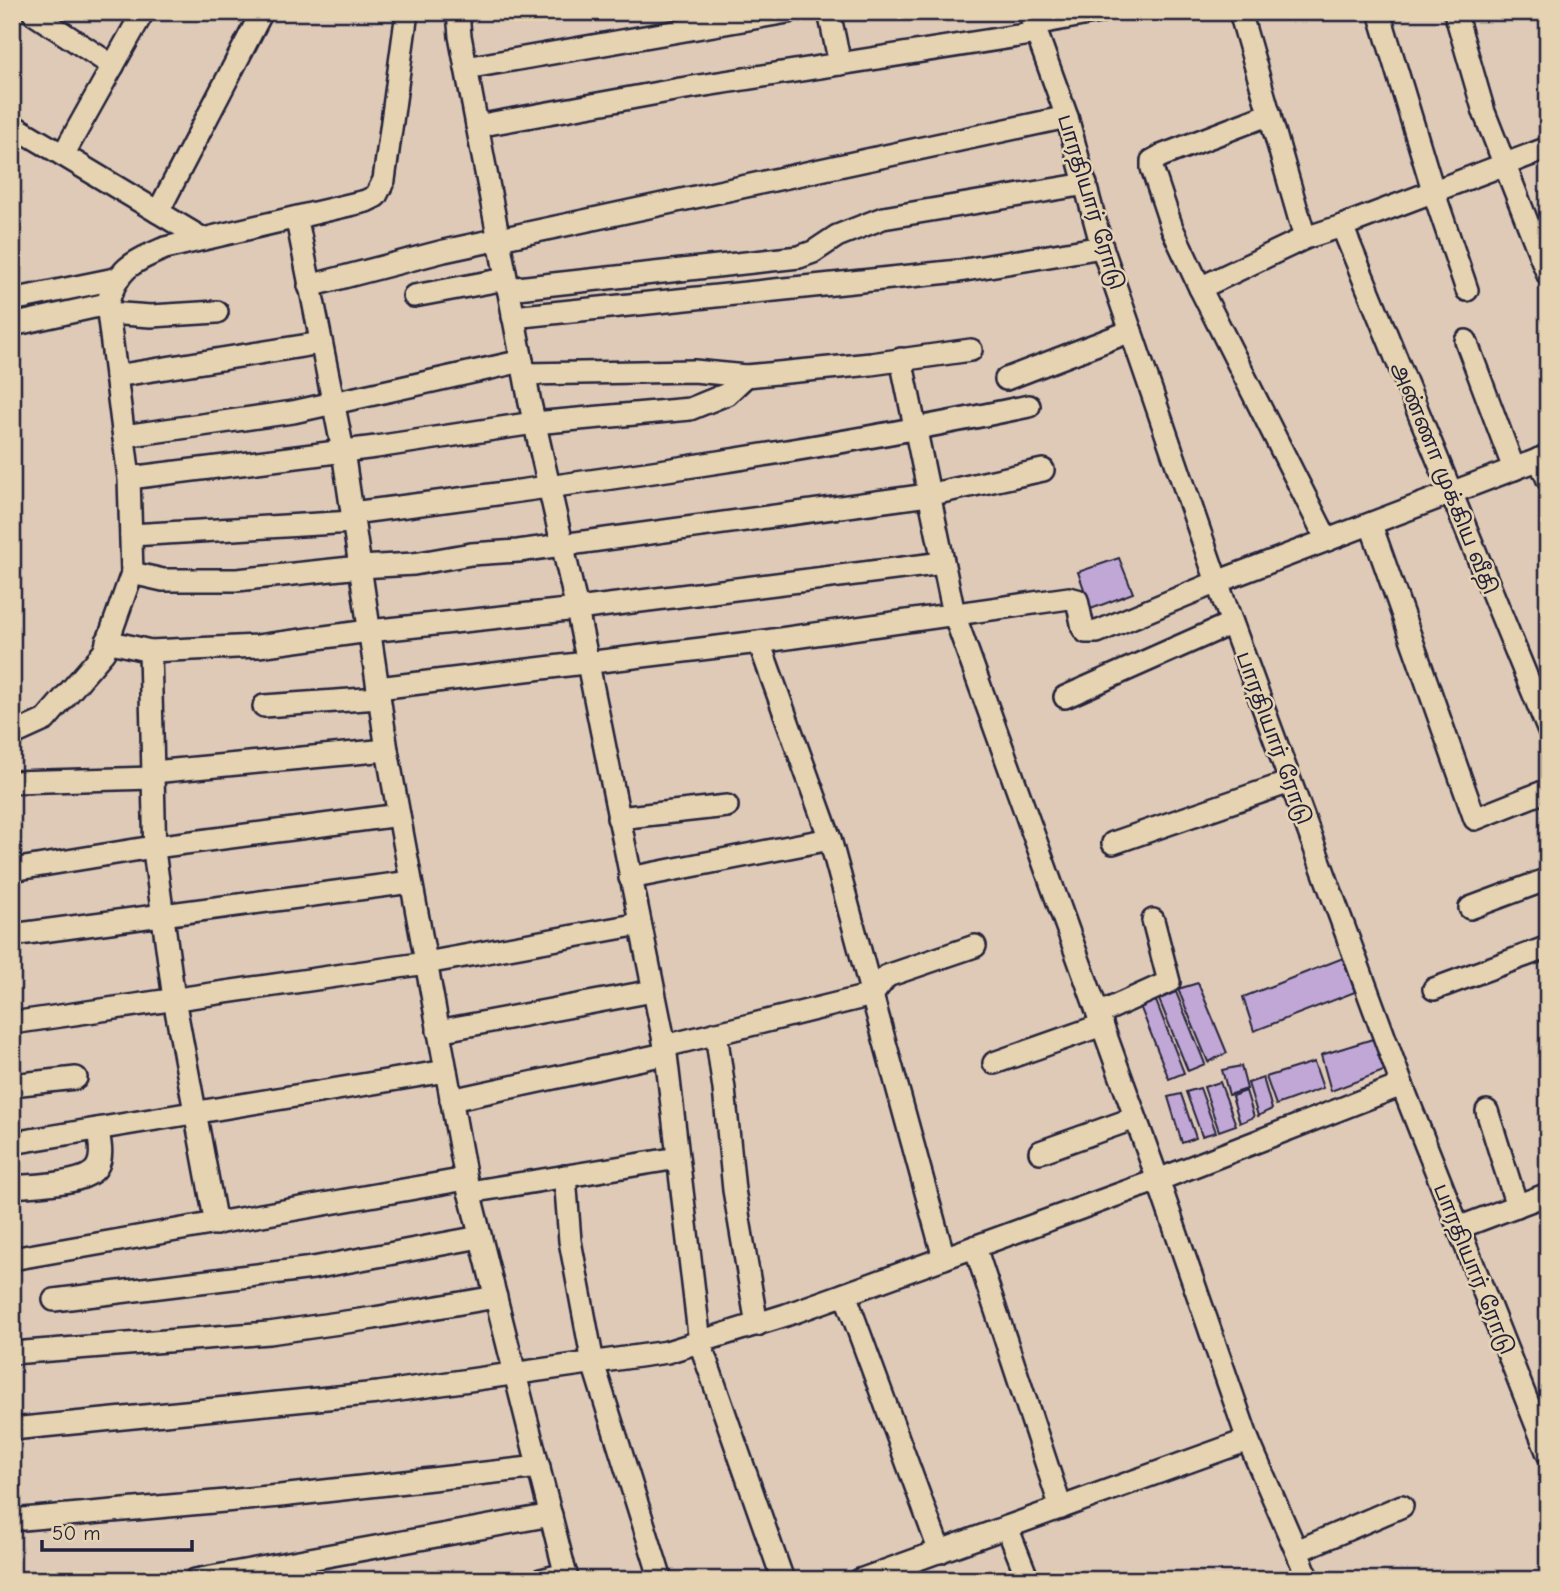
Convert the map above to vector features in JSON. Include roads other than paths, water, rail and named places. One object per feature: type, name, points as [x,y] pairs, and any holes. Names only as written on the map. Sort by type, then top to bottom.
[{"type":"street","points":[[63,155],[143,12]]},
{"type":"street","points":[[158,212],[262,12]]},
{"type":"street","points":[[12,300],[115,279],[138,260],[165,248],[203,239],[298,230],[376,197],[384,180],[407,12]]},
{"type":"street","points":[[458,12],[460,36],[523,368],[577,609],[665,1050],[700,1343],[783,1580]]},
{"type":"street","points":[[466,68],[702,20],[788,12]]},
{"type":"street","points":[[829,12],[840,64]]},
{"type":"street","points":[[477,126],[840,64],[1033,23],[1099,12]]},
{"type":"street","points":[[1241,12],[1305,238]]},
{"type":"street","points":[[1380,12],[1466,290]]},
{"type":"street","points":[[1455,12],[1485,111],[1548,275]]},
{"type":"street","points":[[33,13],[113,66]]},
{"type":"street","name":"பாரதியார் ரோடு","points":[[1033,23],[1067,117],[1102,247],[1217,582],[1402,1085],[1548,1454]]},
{"type":"street","points":[[1270,114],[1161,156],[1152,162],[1152,168],[1172,228],[1200,288],[1327,540]]},
{"type":"street","points":[[309,286],[444,251],[1067,117]]},
{"type":"street","points":[[12,125],[203,239]]},
{"type":"street","points":[[1200,288],[1305,238],[1548,148]]},
{"type":"street","points":[[414,296],[507,284],[799,257],[813,252],[837,236],[883,218],[1086,184]]},
{"type":"street","name":"அண்ணா முக்கிய வீதி","points":[[1342,226],[1548,729]]},
{"type":"street","points":[[298,230],[343,451],[387,750],[467,1185],[566,1577],[541,1580]]},
{"type":"street","points":[[513,317],[959,271],[1102,247]]},
{"type":"street","points":[[12,735],[45,720],[104,652],[117,644],[148,577],[131,535],[148,476],[124,436],[133,373],[108,308],[115,279]]},
{"type":"street","points":[[12,325],[108,308],[143,315],[217,312]]},
{"type":"street","points":[[1006,379],[1132,331]]},
{"type":"street","points":[[1466,341],[1514,469]]},
{"type":"street","points":[[133,373],[321,343]]},
{"type":"street","points":[[124,436],[247,420],[333,404],[418,383],[523,368],[694,371],[746,376],[971,350]]},
{"type":"street","points":[[901,359],[954,614],[1158,1180],[1248,1440],[1310,1580]]},
{"type":"street","points":[[148,476],[534,423],[690,409],[727,394],[746,376]]},
{"type":"street","points":[[131,535],[353,517],[914,430],[1029,406]]},
{"type":"street","points":[[264,706],[378,693],[1073,598],[1078,604],[1083,628],[1091,633],[1544,457],[1548,480]]},
{"type":"street","points":[[148,577],[237,580],[414,564],[471,554],[562,545],[928,495],[1043,470]]},
{"type":"street","points":[[1371,525],[1475,819],[1548,790]]},
{"type":"street","points":[[117,644],[150,651],[258,646],[943,563]]},
{"type":"street","points":[[1065,697],[1232,623]]},
{"type":"street","points":[[759,642],[830,839],[944,1258]]},
{"type":"street","points":[[150,651],[155,847],[162,914],[174,999],[216,1224]]},
{"type":"street","points":[[12,782],[153,775],[387,750]]},
{"type":"street","points":[[1113,843],[1290,782]]},
{"type":"street","points":[[618,818],[727,806]]},
{"type":"street","points":[[12,870],[155,847],[399,815]]},
{"type":"street","points":[[630,878],[830,839]]},
{"type":"street","points":[[1470,908],[1548,879]]},
{"type":"street","points":[[12,935],[411,882]]},
{"type":"street","points":[[994,1063],[1100,1020],[1169,982],[1153,920]]},
{"type":"street","points":[[12,1023],[426,963],[640,924]]},
{"type":"street","points":[[451,1100],[665,1050],[716,1033],[872,995],[887,976],[975,947]]},
{"type":"street","points":[[1434,989],[1548,947]]},
{"type":"street","points":[[438,1031],[653,991]]},
{"type":"street","points":[[716,1033],[735,1203],[757,1325]]},
{"type":"street","points":[[12,1143],[446,1071]]},
{"type":"street","points":[[12,1085],[76,1078]]},
{"type":"street","points":[[12,1429],[378,1393],[667,1352],[757,1325],[975,1247],[1158,1180],[1402,1085]]},
{"type":"street","points":[[1487,1111],[1517,1206]]},
{"type":"street","points":[[1040,1152],[1135,1118]]},
{"type":"street","points":[[12,1187],[76,1180],[89,1175],[98,1167],[101,1155],[98,1129]]},
{"type":"street","points":[[12,1259],[467,1185],[565,1176],[678,1158]]},
{"type":"street","points":[[565,1176],[570,1241],[593,1363],[661,1580]]},
{"type":"street","points":[[1458,1228],[1548,1194]]},
{"type":"street","points":[[54,1300],[313,1268],[480,1237]]},
{"type":"street","points":[[975,1247],[1061,1508]]},
{"type":"street","points":[[845,1294],[940,1552]]},
{"type":"street","points":[[12,1353],[269,1333],[496,1297]]},
{"type":"street","points":[[860,1580],[916,1570],[940,1552],[1248,1440]]},
{"type":"street","points":[[12,1520],[280,1496],[539,1467]]},
{"type":"street","points":[[1297,1551],[1402,1506]]},
{"type":"street","points":[[195,1580],[551,1516]]},
{"type":"street","points":[[1007,1527],[1028,1580]]}]
